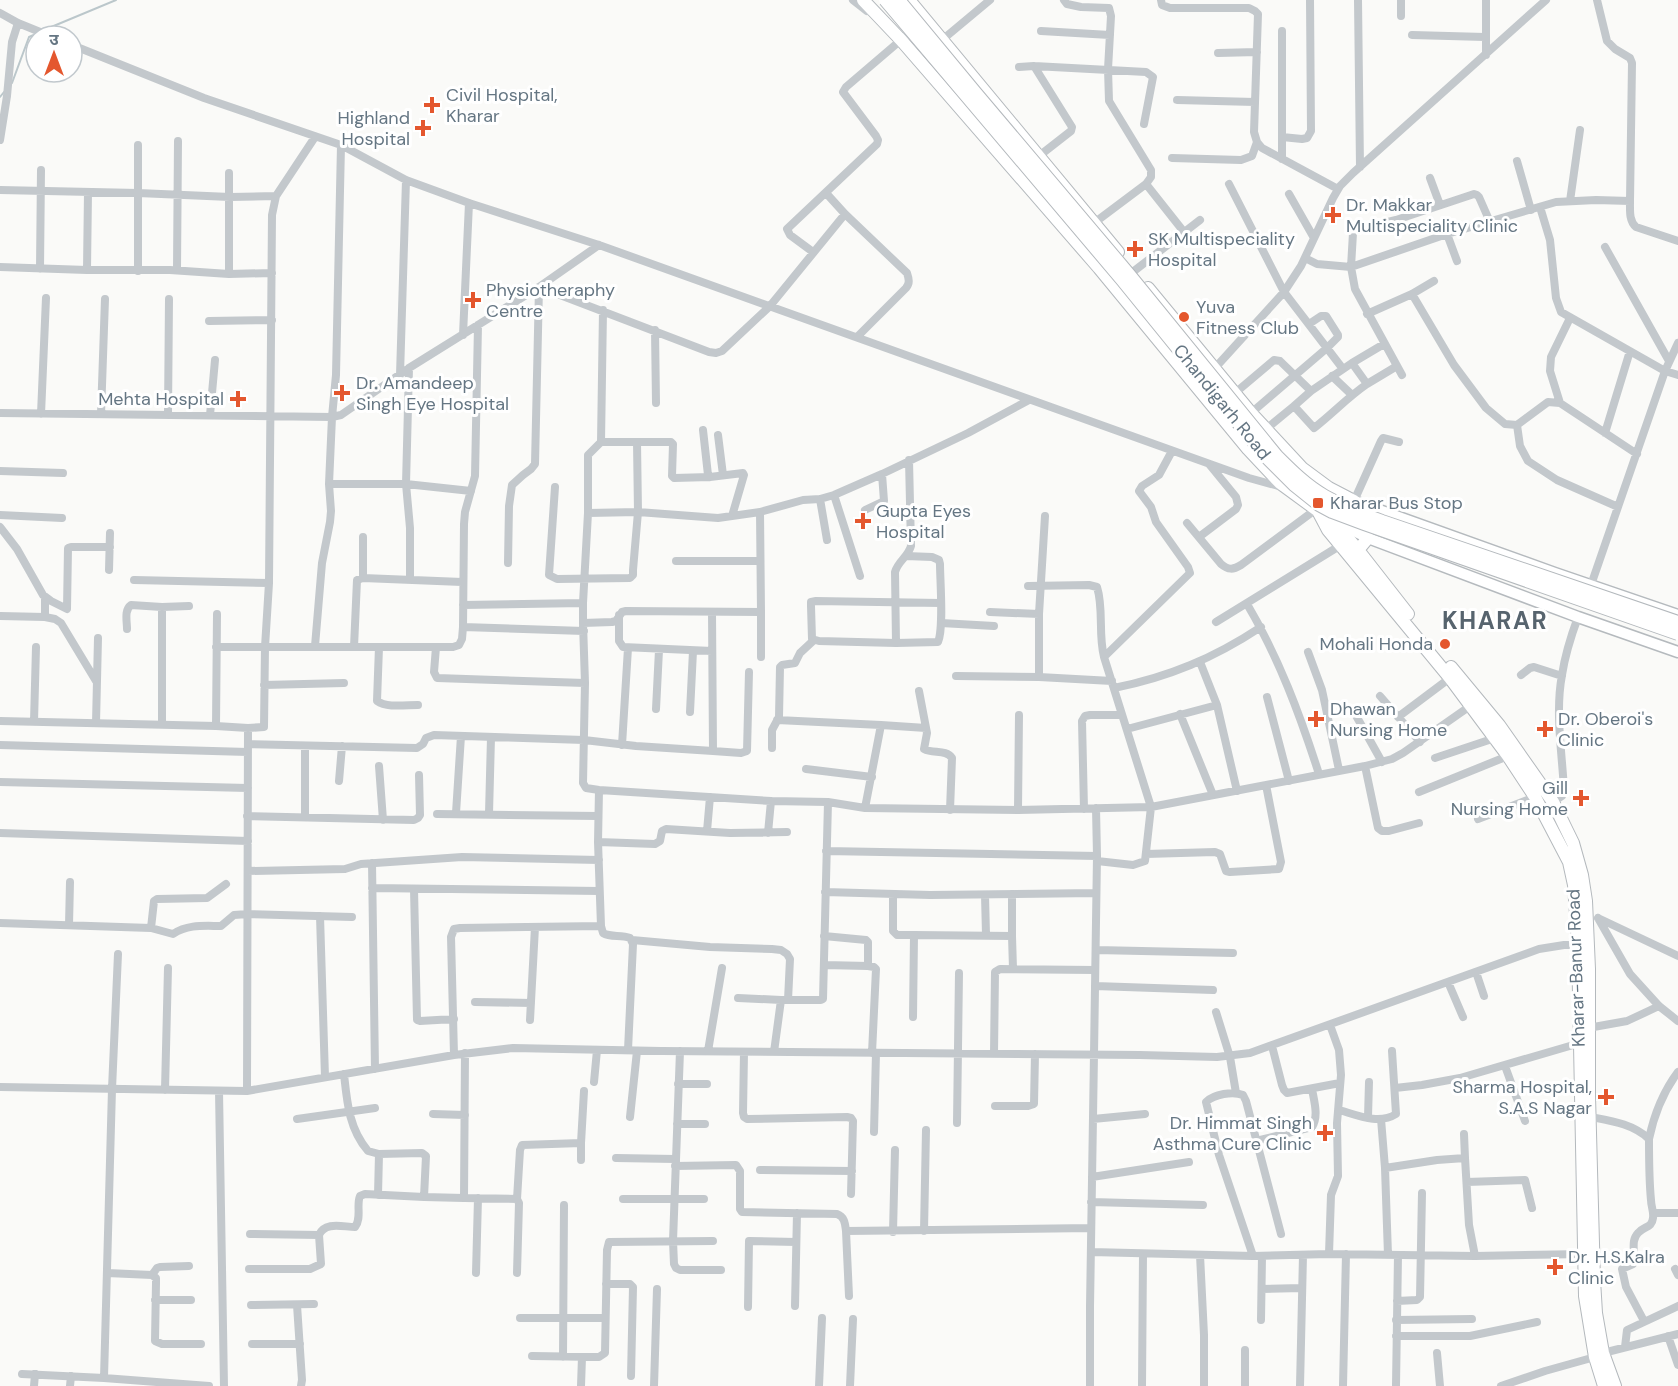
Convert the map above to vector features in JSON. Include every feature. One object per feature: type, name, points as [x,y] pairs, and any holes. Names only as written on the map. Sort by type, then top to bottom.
[{"type":"highway","points":[[863,0],[901,40],[1099,268],[1248,449],[1287,489],[1317,512],[1332,520],[1358,550],[1475,702],[1499,724],[1553,802],[1565,824],[1582,875],[1587,916]]},
{"type":"highway","name":"Chandigarh Road","points":[[885,0],[1122,280],[1264,455],[1294,485],[1319,505],[1364,524],[1678,634]]},
{"type":"highway","points":[[899,0],[1129,274],[1277,456],[1302,480],[1336,502],[1382,521],[1678,622]]},
{"type":"highway","points":[[909,0],[1251,413],[1302,468],[1334,491],[1354,501]]},
{"type":"highway","points":[[1317,512],[1334,491]]},
{"type":"highway","points":[[1332,520],[1334,491]]},
{"type":"highway","name":"Kharar-Banur Road","points":[[1317,512],[1328,531],[1450,678],[1475,702],[1495,738],[1535,797],[1569,862],[1574,885],[1587,916],[1583,945],[1580,1043],[1585,1296],[1599,1355],[1599,1375],[1604,1386]]},
{"type":"highway","points":[[1358,550],[1368,538]]},
{"type":"highway","points":[[1583,945],[1591,1117],[1594,1280],[1599,1355],[1615,1386]]},
{"type":"main road","points":[[1354,501],[1678,615]]},
{"type":"main road","points":[[1332,520],[1368,538],[1678,653]]},
{"type":"street","points":[[853,0],[887,25]]},
{"type":"street","points":[[942,40],[990,0]]},
{"type":"street","points":[[1064,0],[1066,4],[1081,7],[1109,8],[1111,16],[1109,101],[1151,170],[1151,177],[1146,184],[1094,223]]},
{"type":"street","points":[[1161,0],[1162,5],[1170,8],[1240,4],[1255,10],[1258,14],[1254,132],[1257,142],[1262,148],[1338,189]]},
{"type":"street","points":[[1282,137],[1307,138],[1311,130],[1310,0]]},
{"type":"street","points":[[1358,0],[1360,166]]},
{"type":"street","points":[[1401,0],[1401,16]]},
{"type":"street","points":[[1486,0],[1486,55]]},
{"type":"street","points":[[1215,369],[1284,292],[1305,258],[1338,189],[1360,166],[1546,0]]},
{"type":"street","points":[[1597,0],[1607,40],[1615,49],[1630,58],[1632,63],[1630,201],[1632,224],[1678,242]]},
{"type":"street","points":[[3,18],[24,26]]},
{"type":"street","points":[[813,252],[790,235],[787,229],[878,144],[876,136],[843,92],[925,20]]},
{"type":"street","points":[[0,140],[12,42],[18,23]]},
{"type":"street","points":[[1041,31],[1110,35]]},
{"type":"street","points":[[1282,31],[1282,159]]},
{"type":"street","points":[[1413,35],[1485,37]]},
{"type":"street","points":[[84,50],[204,98],[341,146],[405,180],[599,245],[1249,478],[1287,489],[1308,473]]},
{"type":"street","points":[[1218,53],[1257,52]]},
{"type":"street","points":[[1019,66],[1146,72],[1152,77],[1144,124]]},
{"type":"street","points":[[1034,66],[1072,127],[1071,131],[1038,156]]},
{"type":"street","points":[[1177,100],[1255,102]]},
{"type":"street","points":[[1570,201],[1580,130]]},
{"type":"street","points":[[0,721],[264,727],[271,416],[272,215],[276,196],[315,137]]},
{"type":"street","points":[[177,270],[178,141]]},
{"type":"street","points":[[1172,158],[1241,160],[1252,156],[1257,142]]},
{"type":"street","points":[[138,145],[138,270]]},
{"type":"street","points":[[315,646],[322,562],[330,522],[329,484],[336,375],[341,146]]},
{"type":"street","points":[[1517,161],[1550,240],[1558,306],[1561,312],[1665,371],[1678,375]]},
{"type":"street","points":[[40,269],[41,170]]},
{"type":"street","points":[[229,173],[229,274]]},
{"type":"street","points":[[1430,178],[1440,205]]},
{"type":"street","points":[[400,375],[405,180]]},
{"type":"street","points":[[1146,184],[1184,232]]},
{"type":"street","points":[[1229,184],[1284,292],[1343,369]]},
{"type":"street","points":[[0,190],[276,196]]},
{"type":"street","points":[[87,270],[88,192]]},
{"type":"street","points":[[826,193],[907,273],[909,279],[906,288],[857,337]]},
{"type":"street","points":[[1289,194],[1314,238]]},
{"type":"street","points":[[1402,375],[1354,289],[1351,267],[1353,233],[1356,230],[1396,220],[1470,194],[1477,195],[1490,222]]},
{"type":"street","points":[[1305,258],[1317,264],[1351,267],[1447,234],[1536,208],[1570,201],[1630,201]]},
{"type":"street","points":[[463,335],[469,203]]},
{"type":"street","points":[[539,287],[716,353],[722,351],[770,306],[845,214]]},
{"type":"street","points":[[1134,271],[1200,220]]},
{"type":"street","points":[[1447,234],[1457,261]]},
{"type":"street","points":[[0,413],[332,417],[341,414],[409,368],[539,287],[599,245]]},
{"type":"street","points":[[1605,246],[1669,362]]},
{"type":"street","points":[[0,267],[177,270],[229,274],[272,273]]},
{"type":"street","points":[[1367,314],[1412,294],[1434,281]]},
{"type":"street","points":[[508,563],[509,506],[512,485],[535,464],[539,287]]},
{"type":"street","points":[[1412,294],[1454,365],[1486,408],[1505,424],[1517,425],[1548,402],[1560,403],[1637,454]]},
{"type":"street","points":[[42,414],[46,298]]},
{"type":"street","points":[[101,414],[105,299]]},
{"type":"street","points":[[168,414],[169,299]]},
{"type":"street","points":[[603,310],[601,442],[588,455],[588,513],[583,603],[585,683],[583,783],[586,788],[771,801],[828,802],[865,808],[1018,810],[1151,807],[1392,759],[1420,742],[1475,702]]},
{"type":"street","points":[[1251,413],[1337,339],[1338,334],[1326,316],[1321,316],[1309,324]]},
{"type":"street","points":[[1560,403],[1550,370],[1551,357],[1570,318]]},
{"type":"street","points":[[209,321],[272,321]]},
{"type":"street","points":[[216,647],[453,647],[459,645],[463,627],[465,512],[475,476],[478,325]]},
{"type":"street","points":[[655,330],[656,403]]},
{"type":"street","points":[[1591,585],[1665,371],[1678,343]]},
{"type":"street","points":[[1266,429],[1311,391],[1384,344]]},
{"type":"street","points":[[1605,433],[1629,351]]},
{"type":"street","points":[[210,415],[214,360]]},
{"type":"street","points":[[1235,393],[1274,360],[1280,360],[1311,391]]},
{"type":"street","points":[[1352,363],[1367,384]]},
{"type":"street","points":[[1294,406],[1314,428],[1351,394],[1397,366]]},
{"type":"street","points":[[409,368],[406,484],[410,528],[410,579]]},
{"type":"street","points":[[1332,376],[1351,394]]},
{"type":"street","points":[[588,513],[638,512],[718,518],[760,512],[803,500],[820,499],[882,474],[968,433],[1029,400]]},
{"type":"street","points":[[1517,425],[1520,446],[1528,460],[1557,480],[1618,507]]},
{"type":"street","points":[[703,430],[710,477]]},
{"type":"street","points":[[718,435],[723,475]]},
{"type":"street","points":[[1354,501],[1383,438],[1399,442]]},
{"type":"street","points":[[601,442],[672,442],[673,478],[744,473],[732,516]]},
{"type":"street","points":[[555,487],[549,575],[557,579],[630,578],[633,575],[638,512],[637,442]]},
{"type":"street","points":[[1104,657],[1190,573],[1156,522],[1151,507],[1138,491],[1159,475],[1172,451]]},
{"type":"street","points":[[896,643],[896,567],[911,546],[909,460]]},
{"type":"street","points":[[1199,537],[1236,509],[1238,505],[1236,497],[1209,464]]},
{"type":"street","points":[[0,471],[63,473]]},
{"type":"street","points":[[866,510],[884,501],[882,474]]},
{"type":"street","points":[[329,484],[406,484],[471,491]]},
{"type":"street","points":[[834,495],[860,576]]},
{"type":"street","points":[[820,499],[827,540]]},
{"type":"street","points":[[760,512],[761,657]]},
{"type":"street","points":[[1187,523],[1221,564],[1231,569],[1241,565],[1317,512]]},
{"type":"street","points":[[0,515],[62,518]]},
{"type":"street","points":[[1039,677],[1039,614],[1045,516]]},
{"type":"street","points":[[0,527],[17,549],[45,597],[45,617]]},
{"type":"street","points":[[109,570],[110,533]]},
{"type":"street","points":[[363,537],[363,578]]},
{"type":"street","points":[[1216,622],[1341,545]]},
{"type":"street","points":[[67,631],[68,548],[110,547]]},
{"type":"street","points":[[772,748],[772,730],[779,717],[780,667],[795,663],[800,653],[814,640],[938,642],[941,623],[939,560],[932,557],[906,556]]},
{"type":"street","points":[[676,561],[760,561]]},
{"type":"street","points":[[354,646],[357,580],[363,578],[462,582]]},
{"type":"street","points":[[134,580],[268,582]]},
{"type":"street","points":[[826,851],[1097,859],[1132,865],[1145,861],[1151,807],[1104,657],[1100,639],[1097,586],[1028,586]]},
{"type":"street","points":[[45,597],[67,609]]},
{"type":"street","points":[[814,640],[810,635],[812,602],[940,603]]},
{"type":"street","points":[[463,605],[583,603]]},
{"type":"street","points":[[1247,604],[1282,671],[1319,774]]},
{"type":"street","points":[[127,629],[128,607],[135,605],[189,606]]},
{"type":"street","points":[[162,607],[162,724]]},
{"type":"street","points":[[463,627],[583,627],[616,621],[619,614],[626,611],[761,612]]},
{"type":"street","points":[[712,612],[713,751]]},
{"type":"street","points":[[990,612],[1039,614]]},
{"type":"street","points":[[216,726],[217,614]]},
{"type":"street","points":[[619,614],[619,641],[623,647],[712,651]]},
{"type":"street","points":[[0,616],[45,617],[58,620],[67,631],[96,681]]},
{"type":"street","points":[[1553,802],[1562,796],[1564,790],[1560,711],[1562,676],[1569,642],[1578,617]]},
{"type":"street","points":[[941,623],[994,626]]},
{"type":"street","points":[[956,676],[1039,677],[1113,684],[1144,682],[1200,662],[1261,627]]},
{"type":"street","points":[[96,723],[98,639]]},
{"type":"street","points":[[34,722],[36,647]]},
{"type":"street","points":[[379,647],[377,701],[387,705],[418,705]]},
{"type":"street","points":[[436,647],[435,672],[437,678],[585,683]]},
{"type":"street","points":[[622,745],[627,648]]},
{"type":"street","points":[[656,709],[659,650]]},
{"type":"street","points":[[690,712],[693,651]]},
{"type":"street","points":[[1308,652],[1323,697],[1339,770]]},
{"type":"street","points":[[1200,662],[1217,705],[1237,791]]},
{"type":"street","points":[[1521,675],[1534,667],[1562,676]]},
{"type":"street","points":[[0,745],[417,748],[429,736],[461,736],[584,740],[622,745],[741,753],[747,751],[749,672]]},
{"type":"street","points":[[1398,717],[1450,678]]},
{"type":"street","points":[[264,685],[344,682]]},
{"type":"street","points":[[919,691],[927,737],[924,749],[947,753],[952,758],[950,810]]},
{"type":"street","points":[[1380,696],[1420,742]]},
{"type":"street","points":[[1267,697],[1290,781]]},
{"type":"street","points":[[1127,729],[1217,705]]},
{"type":"street","points":[[1354,712],[1382,762]]},
{"type":"street","points":[[1180,714],[1213,795]]},
{"type":"street","points":[[1018,810],[1019,715]]},
{"type":"street","points":[[1084,809],[1082,721],[1085,716],[1122,715]]},
{"type":"street","points":[[777,720],[926,728]]},
{"type":"street","points":[[865,808],[881,725]]},
{"type":"street","points":[[247,1091],[248,728]]},
{"type":"street","points":[[456,813],[461,736]]},
{"type":"street","points":[[489,814],[490,737]]},
{"type":"street","points":[[1435,758],[1495,738]]},
{"type":"street","points":[[305,746],[305,817]]},
{"type":"street","points":[[339,781],[342,746]]},
{"type":"street","points":[[1419,792],[1508,756]]},
{"type":"street","points":[[379,766],[383,820]]},
{"type":"street","points":[[1365,766],[1378,828],[1382,831],[1389,831],[1419,823]]},
{"type":"street","points":[[806,769],[872,777]]},
{"type":"street","points":[[247,816],[414,820],[420,815],[419,775]]},
{"type":"street","points":[[0,782],[248,788]]},
{"type":"street","points":[[1146,855],[1215,852],[1220,854],[1224,868],[1230,873],[1279,869],[1281,862],[1266,785]]},
{"type":"street","points":[[599,790],[599,891],[603,933],[607,936],[626,936],[632,940],[710,947],[750,947],[781,950],[787,954],[790,959],[785,1000],[774,1052]]},
{"type":"street","points":[[707,831],[710,796]]},
{"type":"street","points":[[1478,819],[1535,797]]},
{"type":"street","points":[[768,833],[771,801]]},
{"type":"street","points":[[738,998],[823,999],[828,802]]},
{"type":"street","points":[[1090,1386],[1096,808]]},
{"type":"street","points":[[437,814],[598,816]]},
{"type":"street","points":[[598,842],[655,844],[660,841],[663,830],[730,833],[787,832]]},
{"type":"street","points":[[0,832],[248,841]]},
{"type":"street","points":[[248,871],[345,869],[372,862],[462,857],[599,860]]},
{"type":"street","points":[[372,862],[375,1069]]},
{"type":"street","points":[[69,925],[70,882]]},
{"type":"street","points":[[152,928],[154,901],[157,899],[207,898],[226,884]]},
{"type":"street","points":[[372,888],[599,891]]},
{"type":"street","points":[[414,889],[417,1020],[454,1019]]},
{"type":"street","points":[[825,892],[985,895],[1096,893]]},
{"type":"street","points":[[893,894],[893,931],[897,935],[1012,936]]},
{"type":"street","points":[[1012,894],[1013,969]]},
{"type":"street","points":[[985,895],[986,935]]},
{"type":"street","points":[[0,923],[152,928],[173,934],[182,928],[221,926],[234,915],[352,917]]},
{"type":"street","points":[[320,916],[325,1077]]},
{"type":"street","points":[[1587,916],[1678,956]]},
{"type":"street","points":[[1587,916],[1630,974],[1659,1006],[1678,1021]]},
{"type":"street","points":[[454,1055],[451,937],[454,929],[601,926]]},
{"type":"street","points":[[530,1020],[535,927]]},
{"type":"street","points":[[913,1017],[914,935]]},
{"type":"street","points":[[824,936],[866,940],[868,942],[868,966]]},
{"type":"street","points":[[630,1117],[632,940]]},
{"type":"street","points":[[0,1087],[247,1091],[465,1053],[513,1048],[1230,1057],[1272,1046],[1539,949],[1583,945]]},
{"type":"street","points":[[1096,950],[1233,953]]},
{"type":"street","points":[[104,1378],[111,1089],[118,954]]},
{"type":"street","points":[[824,965],[868,966],[874,967],[877,973],[874,1132]]},
{"type":"street","points":[[165,1090],[168,968]]},
{"type":"street","points":[[708,1051],[722,968]]},
{"type":"street","points":[[994,1054],[995,972],[1000,969],[1095,970]]},
{"type":"street","points":[[1476,972],[1484,996]]},
{"type":"street","points":[[957,1123],[959,973]]},
{"type":"street","points":[[1448,982],[1463,1017]]},
{"type":"street","points":[[1095,986],[1213,990]]},
{"type":"street","points":[[475,1002],[531,1003]]},
{"type":"street","points":[[1588,1028],[1627,1021],[1659,1006]]},
{"type":"street","points":[[1216,1012],[1230,1057],[1236,1093]]},
{"type":"street","points":[[1329,1254],[1331,1195],[1338,1176],[1337,1123],[1341,1075],[1339,1050],[1330,1025]]},
{"type":"street","points":[[1395,1088],[1443,1082],[1580,1043]]},
{"type":"street","points":[[1272,1046],[1284,1090],[1287,1093],[1340,1083]]},
{"type":"street","points":[[594,1082],[597,1050]]},
{"type":"street","points":[[680,1051],[675,1162],[674,1264],[680,1270],[721,1270]]},
{"type":"street","points":[[1339,1110],[1381,1119],[1396,1114],[1392,1051]]},
{"type":"street","points":[[744,1052],[744,1117],[751,1120],[851,1118],[853,1121],[851,1194]]},
{"type":"street","points":[[464,1198],[465,1053]]},
{"type":"street","points":[[995,1106],[1032,1106],[1034,1104],[1035,1054]]},
{"type":"street","points":[[1505,1066],[1525,1121]]},
{"type":"street","points":[[1644,1321],[1626,1287],[1622,1269],[1633,1264],[1635,1237],[1652,1224],[1654,1213],[1651,1199],[1649,1139],[1658,1107],[1678,1071]]},
{"type":"street","points":[[344,1074],[348,1112],[364,1147],[368,1151],[379,1154],[424,1154],[426,1157],[424,1197]]},
{"type":"street","points":[[1368,1117],[1370,1082]]},
{"type":"street","points":[[678,1084],[707,1084]]},
{"type":"street","points":[[1256,1141],[1312,1127],[1315,1111],[1312,1089]]},
{"type":"street","points":[[219,1091],[224,1386]]},
{"type":"street","points":[[581,1160],[584,1091]]},
{"type":"street","points":[[1261,1320],[1262,1289],[1258,1256],[1219,1155],[1206,1102],[1209,1098],[1236,1093],[1243,1095],[1281,1234]]},
{"type":"street","points":[[297,1119],[375,1108]]},
{"type":"street","points":[[433,1114],[465,1115]]},
{"type":"street","points":[[1093,1119],[1145,1114]]},
{"type":"street","points":[[1591,1117],[1629,1126],[1649,1139]]},
{"type":"street","points":[[1381,1119],[1396,1301],[1396,1386]]},
{"type":"street","points":[[677,1124],[705,1124]]},
{"type":"street","points":[[924,1231],[926,1130]]},
{"type":"street","points":[[1464,1134],[1469,1225],[1475,1256]]},
{"type":"street","points":[[517,1273],[519,1203],[517,1199],[522,1145],[581,1143]]},
{"type":"street","points":[[893,1232],[895,1150]]},
{"type":"street","points":[[378,1195],[379,1154]]},
{"type":"street","points":[[616,1158],[736,1165],[740,1171],[740,1209],[742,1212],[841,1215],[846,1231],[849,1296]]},
{"type":"street","points":[[1384,1168],[1465,1158]]},
{"type":"street","points":[[1092,1177],[1189,1162]]},
{"type":"street","points":[[760,1170],[852,1171]]},
{"type":"street","points":[[1467,1182],[1526,1180],[1532,1208]]},
{"type":"street","points":[[1396,1301],[1417,1300],[1420,1297],[1422,1193]]},
{"type":"street","points":[[249,1269],[310,1269],[321,1264],[319,1235],[324,1227],[356,1227],[360,1196],[517,1199]]},
{"type":"street","points":[[476,1273],[478,1198]]},
{"type":"street","points":[[624,1199],[704,1199]]},
{"type":"street","points":[[1092,1202],[1203,1205]]},
{"type":"street","points":[[563,1357],[564,1205]]},
{"type":"street","points":[[795,1306],[797,1213]]},
{"type":"street","points":[[1654,1213],[1678,1214]]},
{"type":"street","points":[[846,1231],[1091,1228]]},
{"type":"street","points":[[250,1234],[319,1235]]},
{"type":"street","points":[[532,1356],[599,1357],[605,1353],[609,1242],[713,1241]]},
{"type":"street","points":[[748,1307],[749,1241],[796,1242]]},
{"type":"street","points":[[1091,1252],[1258,1256],[1584,1254]]},
{"type":"street","points":[[1142,1386],[1143,1254]]},
{"type":"street","points":[[1343,1386],[1346,1254]]},
{"type":"street","points":[[1200,1255],[1204,1386]]},
{"type":"street","points":[[1300,1386],[1303,1255]]},
{"type":"street","points":[[152,1275],[160,1267],[189,1266]]},
{"type":"street","points":[[107,1273],[152,1275],[156,1278],[155,1341],[162,1344],[201,1344]]},
{"type":"street","points":[[606,1284],[630,1284],[633,1287],[631,1376]]},
{"type":"street","points":[[1262,1289],[1302,1288]]},
{"type":"street","points":[[654,1386],[657,1289]]},
{"type":"street","points":[[156,1300],[191,1300]]},
{"type":"street","points":[[251,1305],[314,1304]]},
{"type":"street","points":[[297,1305],[301,1386]]},
{"type":"street","points":[[1625,1347],[1627,1330],[1678,1306]]},
{"type":"street","points":[[520,1318],[605,1318]]},
{"type":"street","points":[[819,1386],[822,1318]]},
{"type":"street","points":[[850,1386],[853,1319]]},
{"type":"street","points":[[1396,1320],[1472,1319]]},
{"type":"street","points":[[1396,1336],[1470,1336],[1537,1322]]},
{"type":"street","points":[[1501,1386],[1625,1347],[1678,1334]]},
{"type":"street","points":[[1668,1336],[1678,1365]]},
{"type":"street","points":[[252,1344],[300,1344]]},
{"type":"street","points":[[1245,1350],[1245,1386]]},
{"type":"street","points":[[1437,1353],[1440,1386]]},
{"type":"street","points":[[581,1386],[582,1357]]},
{"type":"street","points":[[22,1374],[104,1378],[118,1382],[209,1386]]},
{"type":"street","points":[[34,1386],[35,1374]]},
{"type":"street","points":[[70,1376],[70,1386]]},
{"type":"waterway","points":[[58,24],[116,0]]},
{"type":"waterway","points":[[12,83],[24,51]]},
{"type":"waterway","points":[[0,97],[4,92]]},
{"type":"place","name":"Civil Hospital, Kharar","points":[[432,105]]},
{"type":"place","name":"Highland Hospital","points":[[423,128]]},
{"type":"place","name":"Dr. Makkar Multispeciality Clinic","points":[[1333,215]]},
{"type":"place","name":"SK Multispeciality Hospital","points":[[1135,249]]},
{"type":"place","name":"Physiotheraphy Centre","points":[[473,300]]},
{"type":"place","name":"Yuva Fitness Club","points":[[1184,317]]},
{"type":"place","name":"Dr. Amandeep Singh Eye Hospital","points":[[342,393]]},
{"type":"place","name":"Mehta Hospital","points":[[238,399]]},
{"type":"place","name":"Kharar Bus Stop","points":[[1318,503]]},
{"type":"place","name":"Gupta Eyes Hospital","points":[[863,521]]},
{"type":"place","name":"Mohali Honda","points":[[1445,644]]},
{"type":"place","name":"Dhawan Nursing Home","points":[[1316,719]]},
{"type":"place","name":"Dr. Oberoi's Clinic","points":[[1545,729]]},
{"type":"place","name":"Gill Nursing Home","points":[[1581,798]]},
{"type":"place","name":"Sharma Hospital, S.A.S Nagar","points":[[1606,1097]]},
{"type":"place","name":"Dr. Himmat Singh Asthma Cure Clinic","points":[[1325,1133]]},
{"type":"place","name":"Dr. H.S.Kalra Clinic","points":[[1555,1267]]},
{"type":"district","name":"KHARAR","points":[[1495,621]]}]
